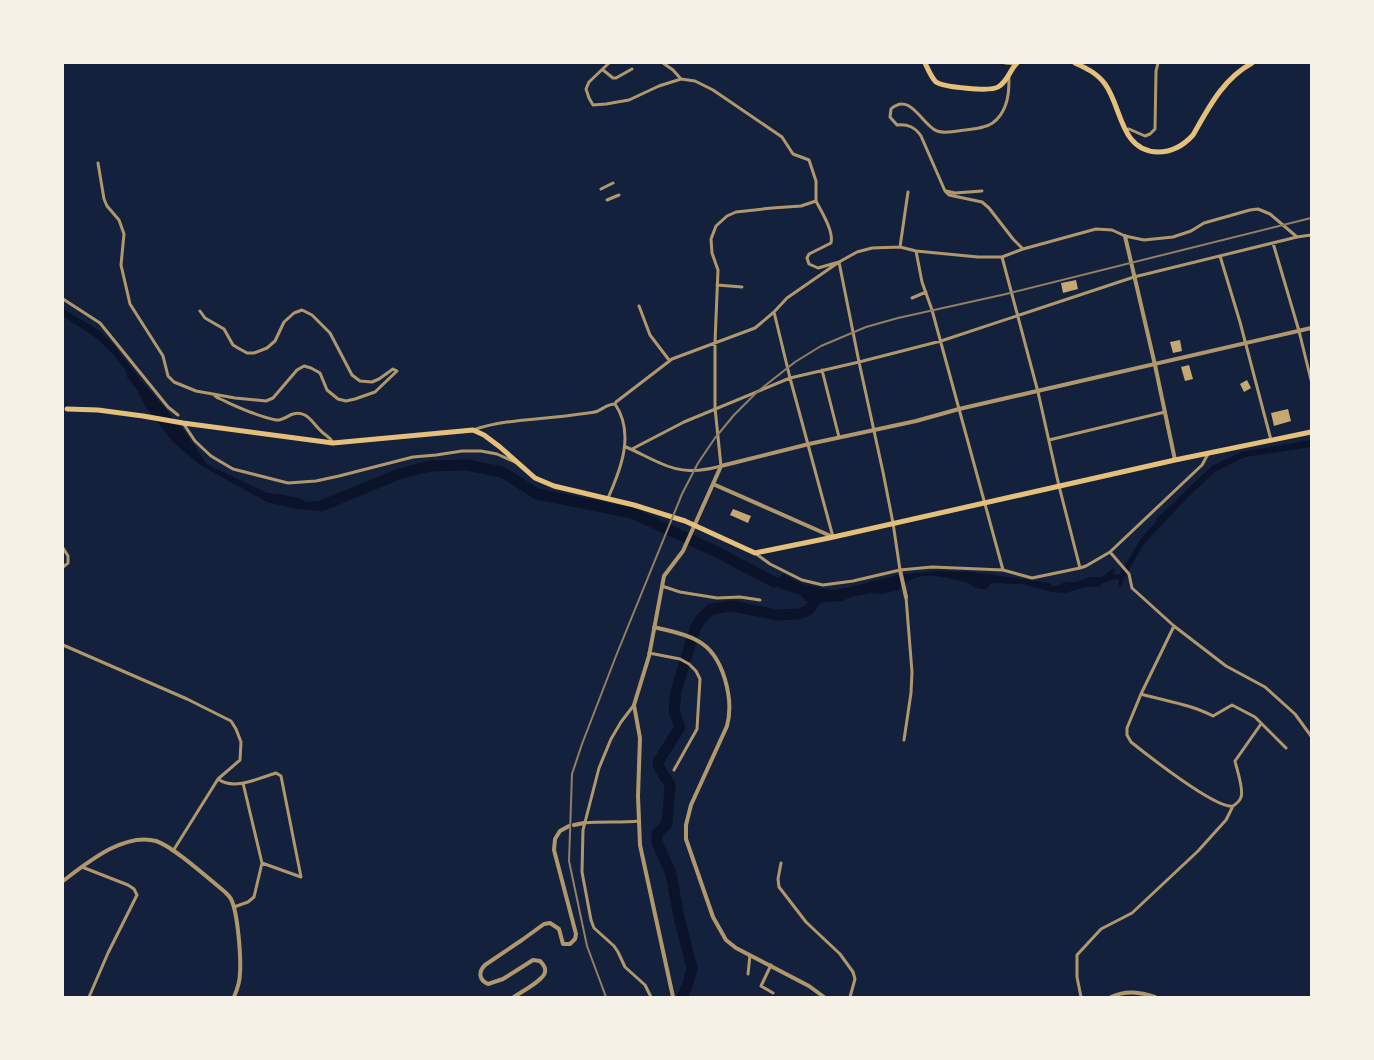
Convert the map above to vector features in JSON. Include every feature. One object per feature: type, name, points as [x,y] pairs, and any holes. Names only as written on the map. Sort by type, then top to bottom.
[{"type":"main road","points":[[925,63],[932,77],[940,84],[990,90],[1001,85],[1009,76],[1016,64]]},
{"type":"main road","points":[[1075,63],[1093,72],[1104,82],[1109,90],[1125,130],[1136,144],[1145,150],[1152,152],[1164,152],[1177,148],[1188,141],[1211,103],[1228,81],[1252,63]]},
{"type":"main road","points":[[67,409],[98,410],[333,443],[473,430],[489,439],[534,478],[554,486],[634,505],[695,524],[755,553],[833,537],[1175,460],[1311,432]]},
{"type":"street","points":[[609,63],[589,82],[586,89],[588,98],[593,105],[629,100],[659,86],[681,79],[695,81],[713,90],[782,137],[794,154],[809,160],[816,181],[816,201],[831,232],[832,239],[831,243],[809,254],[807,258],[809,264],[818,268],[839,262]]},
{"type":"street","points":[[663,63],[673,70],[681,79]]},
{"type":"street","points":[[1005,63],[1016,64]]},
{"type":"street","points":[[1125,130],[1130,129],[1145,136],[1150,134],[1155,129],[1156,71],[1158,63]]},
{"type":"street","points":[[603,70],[613,78],[616,78],[632,68]]},
{"type":"street","points":[[1009,76],[1008,95],[1000,116],[995,122],[984,127],[960,131],[939,132],[931,128],[916,111],[902,104],[896,104],[891,109],[890,117],[897,125],[910,126],[921,136],[945,191],[950,195],[982,202],[1013,240],[1024,249]]},
{"type":"street","points":[[98,163],[104,199],[107,206],[119,220],[124,234],[121,265],[130,304],[163,356],[168,376],[174,382],[196,391],[235,398],[266,401],[273,398],[297,370],[304,366],[320,373],[327,390],[338,399],[346,401],[375,392],[397,371],[393,369],[380,379],[372,382],[360,381],[352,375],[330,333],[312,315],[302,310],[294,313],[284,322],[275,341],[267,348],[254,353],[247,353],[234,345],[224,329],[205,318],[200,311]]},
{"type":"street","points":[[601,189],[613,183]]},
{"type":"street","points":[[945,191],[955,193],[982,191]]},
{"type":"street","points":[[900,247],[908,192]]},
{"type":"street","points":[[607,200],[619,196]]},
{"type":"street","points":[[651,997],[645,985],[625,967],[618,952],[594,928],[591,920],[582,872],[582,837],[584,823],[602,761],[621,722],[634,705],[650,653],[664,576],[683,551],[721,466],[715,408],[715,342],[718,270],[712,253],[711,239],[716,226],[721,220],[736,212],[801,206],[816,201]]},
{"type":"street","points":[[473,430],[487,425],[508,421],[569,416],[597,411],[611,404],[615,404],[669,360],[755,328],[774,312],[787,298],[839,262],[857,252],[872,248],[900,247],[916,251],[978,257],[1002,257],[1024,249],[1096,229],[1112,230],[1125,236],[1144,240],[1173,238],[1191,231],[1204,222],[1258,209],[1270,214],[1297,237]]},
{"type":"street","points":[[632,450],[684,422],[790,378],[859,362],[941,340],[1134,277],[1297,237],[1311,235]]},
{"type":"street","points":[[1125,236],[1155,364],[1175,460]]},
{"type":"street","points":[[1273,243],[1311,380]]},
{"type":"street","points":[[916,251],[922,282],[941,340],[1003,570]]},
{"type":"street","points":[[1220,256],[1246,344],[1271,440]]},
{"type":"street","points":[[1002,257],[1038,392],[1059,486],[1080,568]]},
{"type":"street","points":[[839,262],[893,523],[900,570],[906,597],[912,672],[911,693],[904,740]]},
{"type":"street","points":[[717,285],[742,287]]},
{"type":"street","points":[[912,298],[926,292]]},
{"type":"street","points":[[63,299],[100,324],[168,407],[178,415]]},
{"type":"street","points":[[639,306],[650,335],[669,360]]},
{"type":"street","points":[[774,312],[790,378],[833,537]]},
{"type":"street","points":[[626,447],[660,463],[684,470],[704,471],[809,444],[916,421],[1311,328]]},
{"type":"street","points":[[822,370],[839,437]]},
{"type":"street","points":[[213,394],[218,398],[263,417],[278,421],[293,414],[302,414],[308,417],[321,432],[329,436],[333,443]]},
{"type":"street","points":[[608,498],[626,447],[626,433],[622,418],[615,404]]},
{"type":"street","points":[[1049,440],[1165,412]]},
{"type":"street","points":[[182,423],[195,441],[211,456],[233,469],[288,483],[323,479],[413,457],[462,451],[481,451],[496,454],[518,463]]},
{"type":"street","points":[[755,553],[770,564],[802,580],[822,585],[853,581],[900,570],[932,567],[1003,570],[1032,578],[1080,568],[1110,552],[1202,465],[1209,453]]},
{"type":"street","points":[[713,484],[833,537]]},
{"type":"street","points":[[63,548],[68,556],[68,563],[63,567]]},
{"type":"street","points":[[1110,552],[1129,574],[1132,588],[1174,626],[1226,666],[1265,687],[1295,714],[1311,736]]},
{"type":"street","points":[[662,586],[680,592],[717,598],[760,600]]},
{"type":"street","points":[[1174,626],[1141,694],[1127,728],[1127,736],[1131,742],[1199,792],[1232,806],[1238,802],[1242,796],[1235,761],[1261,724]]},
{"type":"street","points":[[654,627],[689,636],[705,645],[718,662],[727,686],[730,716],[727,726],[691,805],[686,825],[686,839],[711,910],[721,933],[731,944],[809,986],[824,997]]},
{"type":"street","points":[[63,645],[187,699],[231,721],[236,729],[241,742],[240,760],[218,779],[173,851]]},
{"type":"street","points":[[650,653],[680,659],[690,664],[700,679],[697,729],[674,770]]},
{"type":"street","points":[[1141,694],[1189,705],[1213,716],[1232,705],[1255,717],[1286,748]]},
{"type":"street","points":[[634,705],[640,738],[638,796],[640,845],[673,997]]},
{"type":"street","points":[[218,779],[228,785],[243,783],[276,773],[281,776],[301,876],[262,863]]},
{"type":"street","points":[[234,907],[248,902],[254,897],[262,863],[243,783]]},
{"type":"street","points":[[1081,997],[1077,977],[1077,955],[1101,929],[1132,913],[1198,851],[1226,820],[1232,808]]},
{"type":"street","points":[[574,825],[602,821],[639,821]]},
{"type":"street","points":[[514,997],[544,977],[546,971],[544,965],[540,961],[533,960],[503,979],[488,984],[484,982],[480,975],[481,969],[484,965],[544,924],[550,923],[559,929],[563,944],[570,944],[575,939],[576,934],[568,898],[554,850],[555,839],[560,831],[569,826]]},
{"type":"street","points":[[63,881],[103,853],[132,841],[142,839],[157,842],[173,851],[225,892],[231,899],[234,907],[239,941],[240,974],[234,997]]},
{"type":"street","points":[[781,863],[778,879],[779,887],[806,922],[840,954],[853,972],[855,979],[850,997]]},
{"type":"street","points":[[82,867],[128,885],[134,889],[137,895],[108,953],[89,997]]},
{"type":"street","points":[[748,974],[750,955]]},
{"type":"street","points":[[770,965],[761,986],[773,993]]},
{"type":"street","points":[[1111,997],[1128,992],[1142,992],[1155,997]]},
{"type":"water","points":[[63,309],[97,329],[112,343],[184,431],[207,464],[267,493],[280,494],[302,499],[306,502],[340,500],[357,488],[349,499],[339,505],[320,511],[297,509],[267,502],[200,465],[173,442],[145,406],[138,391],[127,377],[126,371],[114,355],[96,338],[63,316]]},
{"type":"water","points":[[1311,440],[1311,447],[1245,457],[1215,472],[1192,493],[1144,544],[1123,580],[1122,586],[1119,587],[1119,580],[1115,579],[1101,584],[1100,587],[1089,586],[1065,593],[1052,592],[1021,584],[991,583],[987,589],[982,589],[969,583],[937,576],[924,576],[918,577],[901,585],[899,590],[881,594],[871,593],[851,597],[843,601],[819,604],[806,601],[800,595],[781,589],[757,572],[776,580],[783,574],[803,584],[832,590],[898,575],[937,571],[972,572],[1050,583],[1052,586],[1057,586],[1065,582],[1076,582],[1090,577],[1102,577],[1114,568],[1115,570],[1112,574],[1117,575],[1120,574],[1140,540],[1156,522],[1156,519],[1212,466],[1241,452]]},
{"type":"building","points":[[1076,280],[1078,289],[1063,293],[1061,283]]},
{"type":"building","points":[[1180,340],[1182,351],[1173,353],[1170,342]]},
{"type":"building","points":[[1189,365],[1193,379],[1185,381],[1181,367]]},
{"type":"building","points":[[1247,380],[1251,388],[1244,392],[1240,384]]},
{"type":"building","points":[[1288,409],[1291,421],[1274,426],[1271,413]]},
{"type":"building","points":[[733,509],[751,516],[748,523],[730,515]]},
{"type":"waterway","points":[[321,506],[399,474],[430,466],[467,465],[502,472],[537,494],[632,513],[715,551],[774,582]]},
{"type":"waterway","points":[[682,997],[688,984],[692,968],[679,917],[671,874],[657,842],[657,834],[667,824],[670,786],[660,769],[658,762],[680,727],[674,711],[676,691],[695,629],[700,620],[711,609],[733,606],[777,615],[799,614],[809,610],[818,596]]},
{"type":"railway","points":[[606,997],[587,946],[569,861],[572,774],[616,656],[682,494],[698,463],[715,438],[734,415],[757,392],[795,362],[821,346],[866,327],[898,318],[1006,294],[1311,218]]}]
